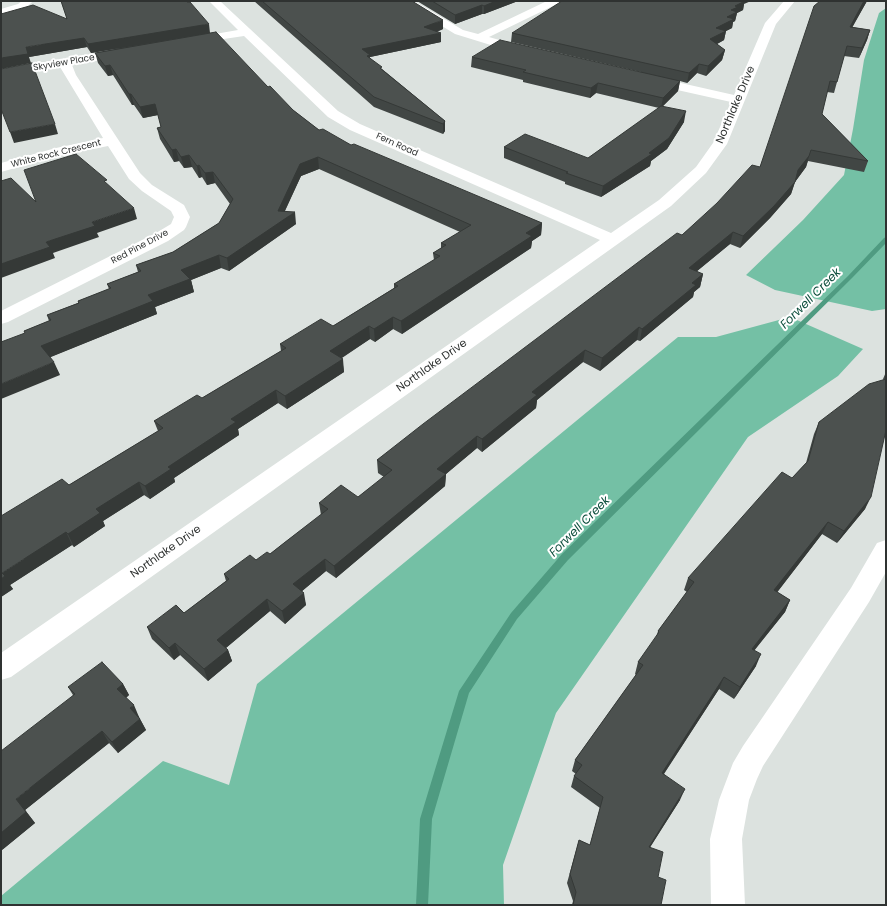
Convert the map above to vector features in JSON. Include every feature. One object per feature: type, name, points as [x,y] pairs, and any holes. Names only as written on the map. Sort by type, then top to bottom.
[{"type":"street","points":[[1,12],[22,6],[28,1]]},
{"type":"street","name":"Fern Road","points":[[214,1],[333,114],[355,126],[613,240]]},
{"type":"street","points":[[406,1],[455,30],[532,53]]},
{"type":"street","points":[[478,38],[555,1]]},
{"type":"street","name":"Northlake Drive","points":[[1,668],[665,203],[701,170],[720,144],[771,23],[790,1]]},
{"type":"street","points":[[182,42],[246,32]]},
{"type":"street","name":"Skyview Place","points":[[1,74],[137,50]]},
{"type":"street","name":"Red Pine Drive","points":[[1,318],[155,241],[178,227],[182,217],[178,208],[147,188],[134,176],[70,75],[64,62]]},
{"type":"street","points":[[641,78],[739,100]]},
{"type":"street","name":"White Rock Crescent","points":[[1,168],[56,152],[111,141]]},
{"type":"street","points":[[728,905],[726,839],[734,800],[744,773],[757,749],[860,595],[886,550]]},
{"type":"green space","points":[[886,8],[886,309],[872,311],[775,290],[746,275],[803,220],[844,175],[864,60],[879,13]]},
{"type":"green space","points":[[790,317],[863,349],[838,376],[748,437],[556,713],[503,865],[504,905],[1,905],[1,896],[163,761],[229,785],[257,684],[678,337],[716,337]]},
{"type":"building","points":[[61,1],[186,1],[190,2],[209,24],[88,44],[84,38],[26,47],[28,54],[1,58],[1,14],[33,5],[67,19]]},
{"type":"building","points":[[262,1],[412,1],[443,20],[424,27],[441,33],[362,49],[370,55],[367,56],[382,67],[380,68],[445,121],[443,124],[374,97]]},
{"type":"building","points":[[432,1],[496,1],[455,15]]},
{"type":"building","points":[[562,1],[745,1],[735,6],[738,7],[731,10],[737,12],[727,17],[734,19],[716,28],[726,31],[710,39],[725,50],[708,66],[699,64],[689,73],[512,33]]},
{"type":"building","points":[[820,1],[864,1],[850,27],[870,30],[862,48],[847,46],[837,82],[830,81],[822,114],[868,161],[811,150],[809,156],[798,170],[795,182],[774,206],[743,236],[733,232],[689,268],[703,274],[692,283],[696,285],[642,329],[639,327],[602,358],[585,350],[532,392],[537,395],[482,439],[477,436],[437,469],[446,474],[334,566],[325,559],[293,584],[304,593],[282,611],[267,599],[217,640],[228,650],[204,669],[175,643],[169,648],[147,627],[176,605],[184,613],[229,579],[224,574],[250,555],[256,560],[267,552],[270,554],[328,509],[319,503],[341,485],[358,497],[392,470],[377,460],[677,233],[682,235],[717,203],[752,165],[760,167],[814,6]]},
{"type":"building","points":[[216,32],[268,87],[270,86],[293,110],[319,130],[323,129],[351,145],[354,144],[542,223],[526,233],[532,236],[401,321],[393,317],[374,329],[369,326],[330,351],[343,359],[285,396],[276,390],[231,419],[236,422],[168,467],[171,469],[145,486],[139,482],[96,509],[100,513],[68,534],[66,532],[2,573],[5,576],[1,579],[1,516],[62,479],[69,485],[163,428],[154,421],[197,395],[202,398],[286,348],[280,344],[321,319],[333,326],[398,286],[394,284],[440,256],[433,253],[446,245],[441,243],[471,225],[318,157],[300,164],[278,211],[295,212],[227,258],[219,255],[181,270],[190,279],[148,295],[153,301],[41,346],[54,362],[1,384],[1,342],[25,333],[24,331],[51,320],[47,315],[79,303],[78,301],[111,288],[107,284],[141,271],[136,265],[173,252],[219,223],[233,199],[213,172],[205,173],[199,165],[197,166],[189,155],[181,157],[176,149],[172,150],[157,128],[161,127],[155,104],[140,107],[131,94],[129,94],[110,65],[105,66],[95,53]]},
{"type":"building","points":[[500,40],[680,81],[663,98],[598,83],[591,88],[523,72],[526,70],[472,57]]},
{"type":"building","points":[[32,63],[55,124],[10,132],[1,109],[1,69]]},
{"type":"building","points":[[661,106],[686,111],[669,138],[649,153],[652,154],[603,186],[566,173],[568,172],[504,147],[525,134],[588,158]]},
{"type":"building","points":[[76,154],[107,180],[104,181],[134,208],[92,222],[95,226],[46,242],[50,247],[1,264],[1,181],[11,178],[36,202],[24,170]]},
{"type":"building","points":[[886,379],[886,430],[871,497],[844,531],[828,522],[774,590],[790,600],[752,649],[761,654],[740,687],[724,677],[662,773],[685,789],[649,847],[663,852],[658,877],[666,880],[661,905],[573,905],[576,892],[570,874],[579,840],[590,845],[603,797],[574,776],[582,765],[575,760],[643,665],[638,662],[659,632],[658,631],[694,582],[688,578],[782,472],[792,478],[808,461],[819,422],[869,384]]},
{"type":"building","points":[[102,662],[123,684],[117,689],[134,705],[130,708],[140,719],[112,742],[102,731],[16,799],[26,812],[1,833],[1,751],[75,694],[68,687]]},
{"type":"waterway","name":"Forwell Creek","points":[[422,905],[426,819],[464,691],[514,616],[565,557],[850,277],[886,239]]}]
